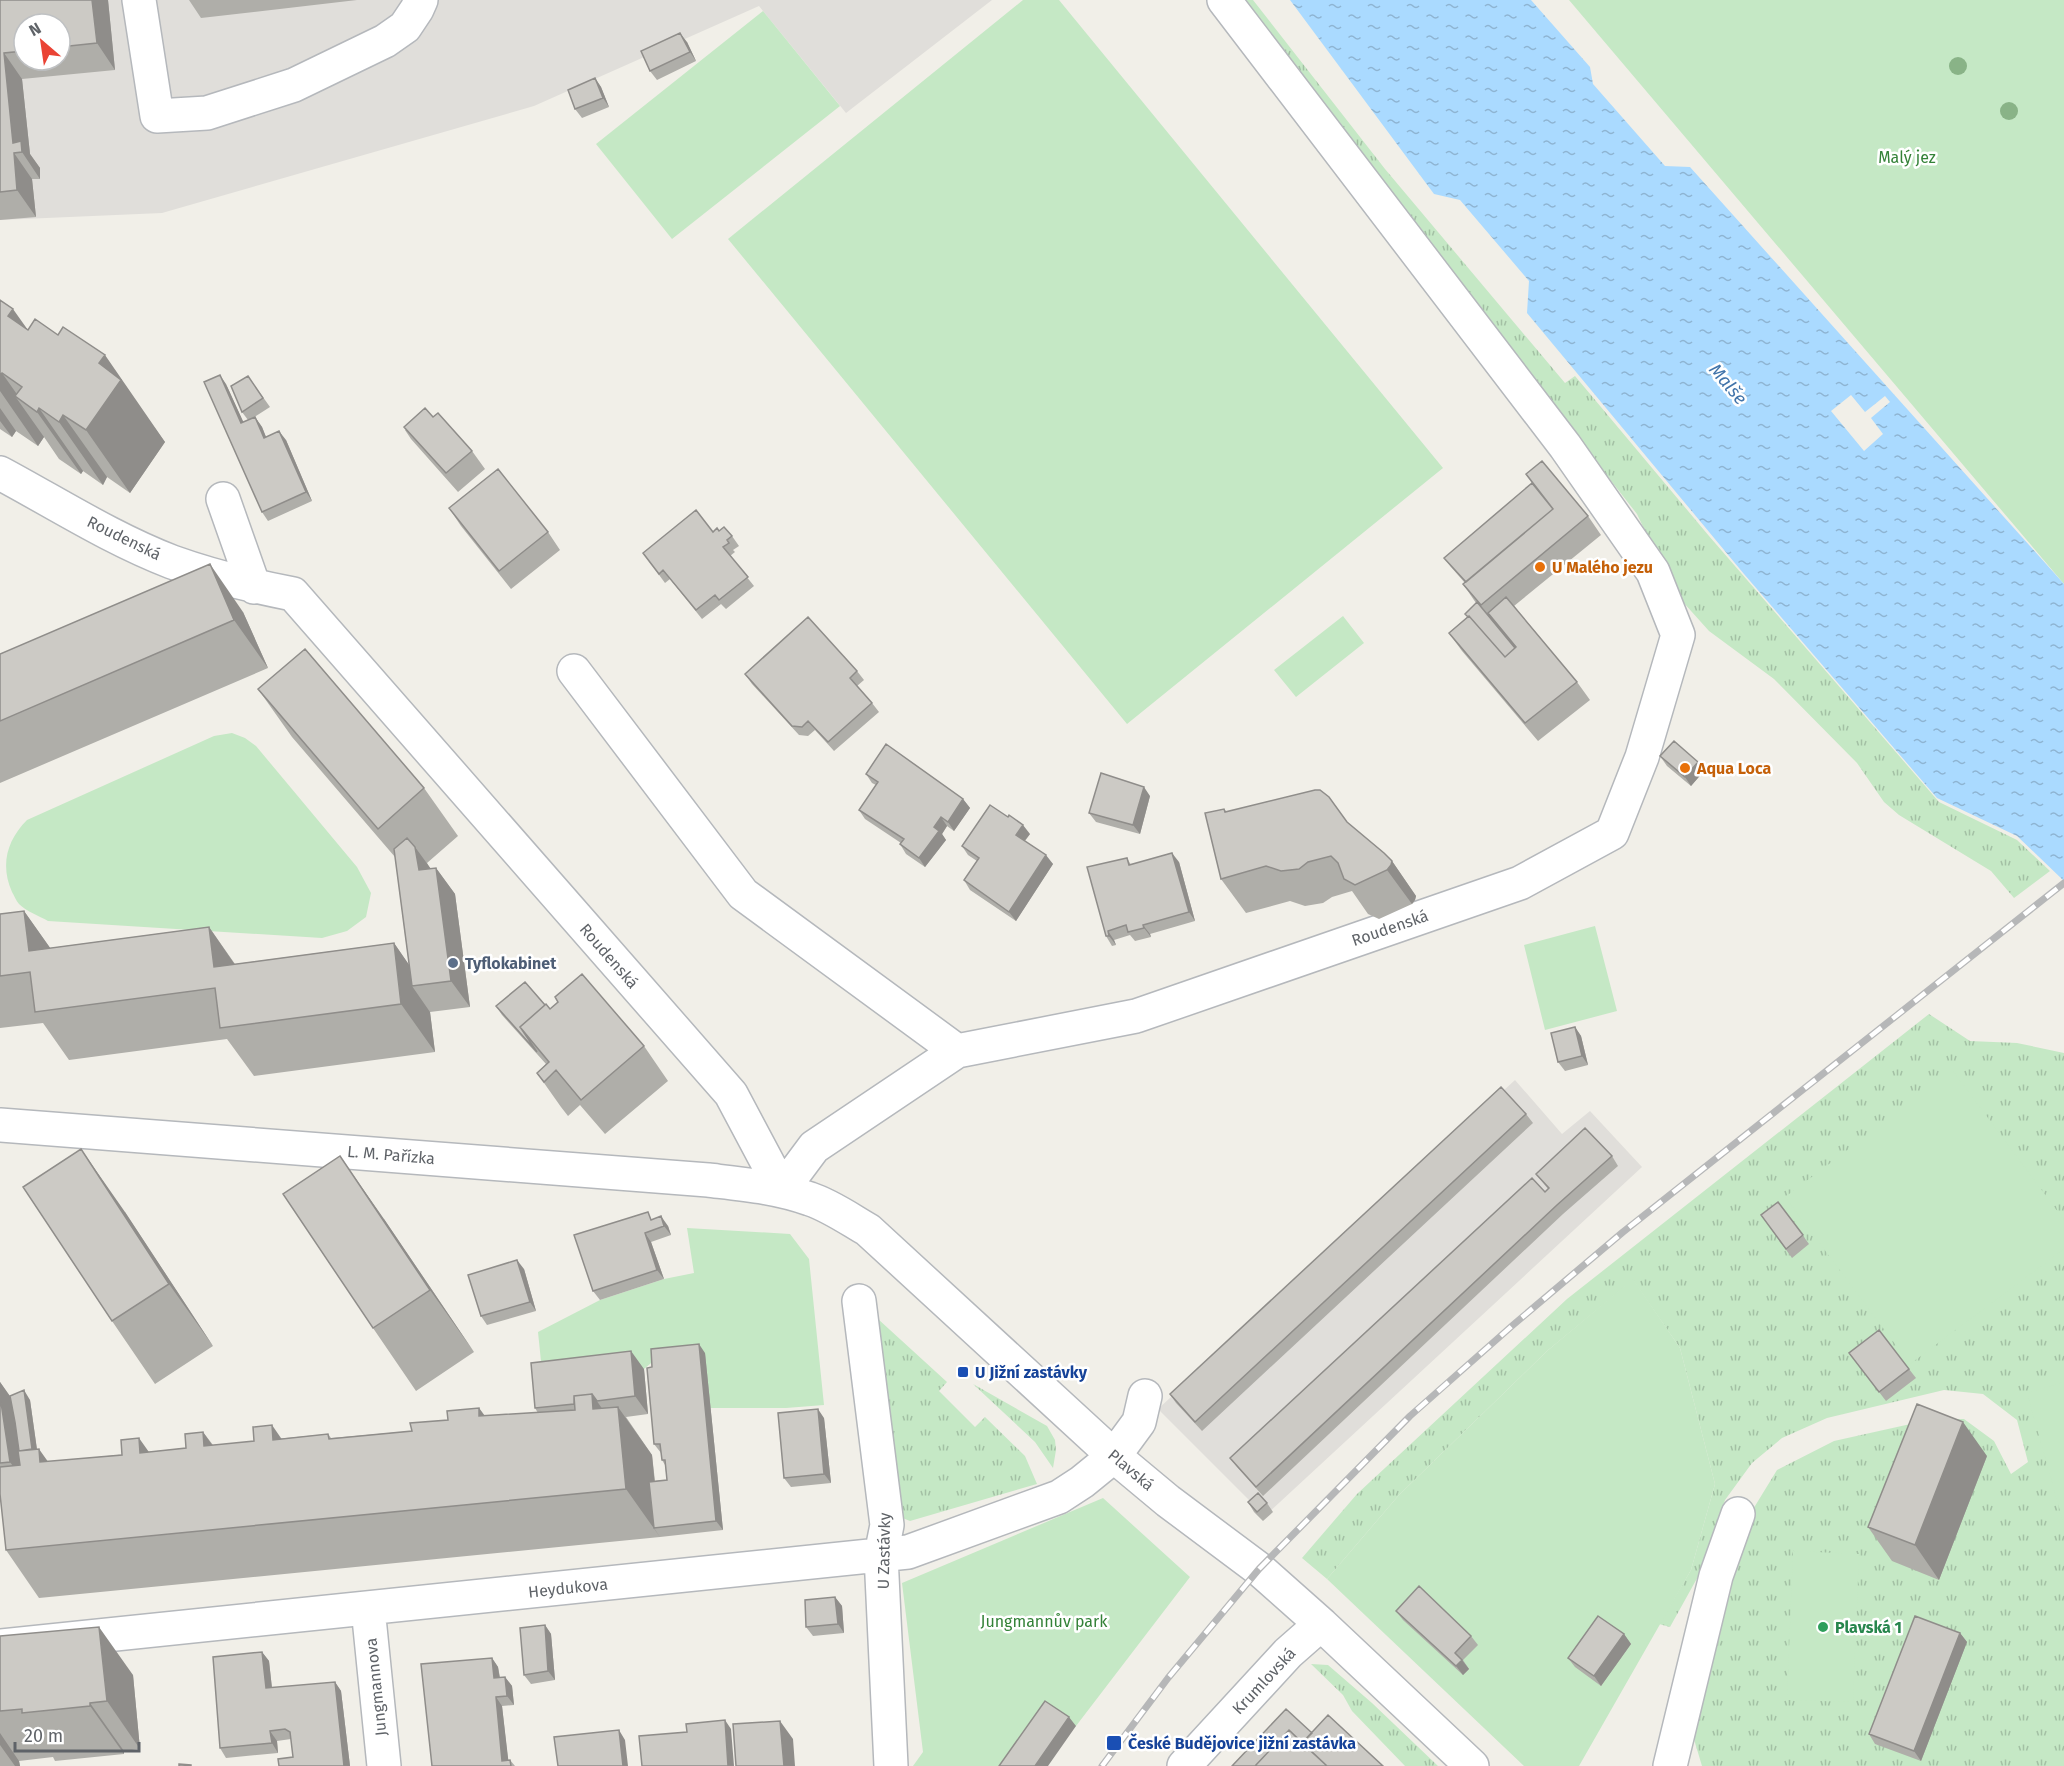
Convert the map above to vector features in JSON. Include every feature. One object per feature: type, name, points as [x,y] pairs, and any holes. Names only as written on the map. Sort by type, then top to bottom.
[{"type":"street","points":[[140,0],[157,117],[207,112],[294,86],[386,41],[405,27],[421,0]]},
{"type":"street","name":"Roudenská","points":[[0,473],[124,540],[172,561],[254,587],[293,594],[731,1094],[782,1190],[814,1147],[957,1051],[1136,1016],[1520,883],[1612,833],[1641,757],[1678,635],[1653,572],[1565,446],[1224,0]]},
{"type":"street","points":[[210,605],[254,587],[223,499]]},
{"type":"street","points":[[574,671],[743,894],[957,1051]]},
{"type":"street","name":"L. M. Pařízka","points":[[0,1125],[708,1180],[782,1190]]},
{"type":"street","name":"Plavská","points":[[782,1190],[811,1199],[837,1211],[868,1230],[1114,1456],[1168,1501],[1259,1569],[1321,1624],[1472,1766]]},
{"type":"street","name":"U Zastávky","points":[[860,1301],[887,1525],[881,1555],[891,1766]]},
{"type":"street","name":"Heydukova","points":[[0,1646],[909,1552],[1059,1497],[1082,1482],[1114,1456],[1139,1422],[1145,1396]]},
{"type":"street","points":[[1670,1766],[1716,1576],[1738,1514]]},
{"type":"street","name":"Jungmannova","points":[[369,1608],[384,1766]]},
{"type":"street","name":"Krumlovská","points":[[1184,1766],[1288,1653],[1321,1624]]},
{"type":"shaded area","points":[[0,0],[992,0],[846,113],[759,6],[534,106],[162,213],[0,220]]},
{"type":"shaded area","points":[[1515,1080],[1562,1134],[1590,1111],[1642,1167],[1265,1516],[1158,1409]]},
{"type":"green space","points":[[1023,0],[1059,0],[1443,468],[1127,724],[728,239]]},
{"type":"green space","points":[[1235,0],[1253,0],[1385,169],[1565,383],[1575,376],[1709,536],[1939,802],[2017,840],[2050,871],[2014,898],[1991,871],[1899,815],[1884,802],[1857,763],[1774,679],[1709,631],[1674,592],[1637,514]]},
{"type":"green space","name":"Malý jez","points":[[1569,0],[2064,0],[2064,584]]},
{"type":"green space","points":[[763,11],[840,106],[672,239],[596,144]]},
{"type":"green space","points":[[1343,616],[1364,643],[1296,697],[1274,670]]},
{"type":"green space","points":[[232,733],[256,746],[357,867],[371,893],[366,917],[347,931],[322,938],[48,921],[18,903],[8,882],[6,863],[10,844],[27,820],[214,736]]},
{"type":"green space","points":[[1595,926],[1617,1011],[1545,1030],[1524,945]]},
{"type":"green space","points":[[1929,1014],[1970,1041],[2017,1043],[2064,1053],[2064,1766],[1702,1766],[1693,1736],[1744,1524],[1777,1470],[1834,1441],[1933,1419],[1964,1419],[1994,1441],[2011,1474],[2028,1462],[2017,1420],[1983,1394],[1944,1390],[1827,1418],[1782,1438],[1752,1463],[1725,1500],[1705,1564],[1670,1627],[1659,1624],[1691,1570],[1715,1484],[1680,1348],[1633,1280],[1547,1351],[1399,1495],[1327,1579],[1302,1558],[1357,1494],[1567,1299]]},
{"type":"green space","points":[[1953,1071],[2064,1220],[2064,1249],[1910,1364],[1785,1197]]},
{"type":"green space","points":[[687,1228],[790,1234],[809,1259],[824,1405],[786,1408],[710,1408],[657,1358],[644,1369],[543,1381],[538,1332],[600,1300],[664,1279],[694,1273]]},
{"type":"green space","points":[[1633,1279],[1680,1348],[1715,1484],[1691,1570],[1579,1766],[1524,1766],[1327,1579],[1399,1495],[1547,1351]]},
{"type":"green space","points":[[878,1319],[947,1382],[939,1391],[975,1427],[985,1417],[1025,1456],[1037,1484],[910,1521],[900,1517],[895,1509]]},
{"type":"green space","points":[[2064,1382],[2064,1525],[2027,1393]]},
{"type":"green space","points":[[973,1384],[1047,1426],[1055,1440],[1053,1468],[1035,1442]]},
{"type":"green space","name":"Jungmannův park","points":[[1103,1498],[1190,1577],[1076,1726],[1012,1766],[913,1766],[923,1752],[902,1583]]},
{"type":"green space","name":"Plavská 1","points":[[1793,1551],[1859,1554],[1853,1702],[1787,1700]]},
{"type":"green space","points":[[1311,1664],[1328,1665],[1438,1766],[1405,1766],[1352,1711],[1343,1695]]},
{"type":"water","name":"Malše","points":[[1290,0],[1531,0],[1590,67],[1593,84],[1665,166],[1690,167],[2064,584],[2064,881],[2017,836],[1937,798],[1744,574],[1527,313],[1529,281],[1460,200],[1434,194]]},
{"type":"pier","points":[[1851,395],[1865,412],[1885,396],[1890,402],[1871,418],[1883,434],[1864,451],[1831,411]]},
{"type":"building","points":[[0,0],[92,0],[97,43],[72,46],[72,12],[12,12],[12,52],[4,53],[13,143],[21,141],[22,152],[14,153],[17,190],[0,192]]},
{"type":"building","points":[[680,33],[690,52],[650,71],[641,51]]},
{"type":"building","points":[[595,78],[603,98],[575,109],[568,90]]},
{"type":"building","points":[[0,300],[13,309],[8,316],[28,330],[35,319],[58,335],[63,327],[105,355],[99,363],[121,380],[86,430],[63,415],[59,422],[39,408],[37,412],[15,396],[22,387],[2,373],[0,375]]},
{"type":"building","points":[[220,375],[241,423],[255,417],[264,438],[279,431],[306,492],[262,512],[204,382]]},
{"type":"building","points":[[248,376],[263,398],[242,412],[231,386]]},
{"type":"building","points":[[425,408],[433,417],[438,413],[472,451],[446,473],[404,427]]},
{"type":"building","points":[[1542,461],[1588,516],[1481,605],[1463,584],[1553,509],[1526,474]]},
{"type":"building","points":[[498,469],[548,532],[499,571],[449,508]]},
{"type":"building","points":[[1532,483],[1553,509],[1466,582],[1444,558]]},
{"type":"building","points":[[696,510],[713,532],[717,528],[719,531],[724,527],[732,536],[727,540],[729,543],[723,547],[748,577],[719,600],[715,595],[696,610],[663,570],[659,574],[643,553]]},
{"type":"building","points":[[210,564],[234,620],[0,721],[0,654]]},
{"type":"building","points":[[1506,597],[1577,682],[1525,723],[1449,633],[1469,616],[1505,657],[1516,647],[1488,613]]},
{"type":"building","points":[[1477,602],[1515,648],[1505,657],[1465,614]]},
{"type":"building","points":[[808,617],[857,671],[850,678],[872,703],[828,742],[808,721],[802,727],[792,726],[745,674]]},
{"type":"building","points":[[305,649],[424,788],[378,829],[258,689]]},
{"type":"building","points":[[1674,741],[1698,762],[1685,777],[1660,756]]},
{"type":"building","points":[[886,744],[963,799],[948,822],[941,817],[934,827],[939,831],[919,858],[900,844],[904,839],[859,810],[878,782],[866,774]]},
{"type":"building","points":[[1101,773],[1144,787],[1133,825],[1089,813]]},
{"type":"building","points":[[1320,790],[1329,797],[1347,822],[1392,861],[1387,870],[1355,885],[1344,879],[1338,863],[1331,856],[1308,862],[1299,869],[1281,871],[1266,866],[1221,879],[1205,813],[1224,809],[1225,812]]},
{"type":"building","points":[[990,805],[1023,825],[1016,835],[1046,855],[1009,912],[964,880],[979,858],[962,846]]},
{"type":"building","points":[[407,838],[415,847],[419,870],[436,868],[451,981],[412,986],[394,849]]},
{"type":"building","points":[[1172,853],[1189,912],[1143,925],[1144,928],[1128,932],[1126,925],[1108,931],[1109,936],[1106,936],[1087,867],[1127,858],[1129,865]]},
{"type":"building","points":[[24,911],[29,951],[209,927],[214,967],[394,943],[401,1004],[220,1028],[215,988],[35,1012],[30,972],[0,976],[0,914]]},
{"type":"building","points":[[582,974],[644,1046],[581,1100],[556,1070],[544,1082],[537,1073],[549,1062],[520,1027],[546,1004],[550,1009],[558,1002],[555,997]]},
{"type":"building","points":[[525,982],[545,1005],[520,1027],[537,1052],[496,1006]]},
{"type":"building","points":[[1575,1027],[1582,1056],[1558,1062],[1551,1033]]},
{"type":"building","points":[[1501,1087],[1526,1114],[1195,1422],[1170,1394]]},
{"type":"building","points":[[1585,1128],[1612,1156],[1256,1487],[1230,1458],[1532,1178],[1545,1192],[1549,1188],[1536,1174]]},
{"type":"building","points":[[81,1149],[169,1284],[112,1321],[23,1187]]},
{"type":"building","points":[[340,1156],[430,1290],[373,1328],[283,1194]]},
{"type":"building","points":[[1778,1202],[1803,1235],[1786,1249],[1761,1215]]},
{"type":"building","points":[[648,1212],[651,1220],[661,1216],[664,1226],[645,1233],[657,1270],[593,1291],[574,1235]]},
{"type":"building","points":[[517,1260],[530,1302],[481,1316],[468,1275]]},
{"type":"building","points":[[1879,1330],[1909,1369],[1879,1392],[1849,1353]]},
{"type":"building","points":[[699,1344],[716,1521],[654,1528],[649,1482],[667,1480],[665,1460],[662,1460],[660,1444],[654,1444],[647,1368],[652,1367],[651,1349]]},
{"type":"building","points":[[631,1351],[635,1396],[597,1401],[592,1394],[574,1396],[574,1404],[535,1408],[531,1363]]},
{"type":"building","points":[[24,1390],[32,1449],[19,1451],[10,1396]]},
{"type":"building","points":[[592,1394],[593,1409],[618,1407],[626,1489],[6,1550],[0,1494],[0,1467],[20,1465],[18,1451],[39,1449],[40,1462],[122,1455],[121,1440],[139,1438],[140,1453],[186,1448],[185,1434],[203,1432],[204,1446],[254,1441],[253,1427],[272,1425],[273,1440],[328,1434],[329,1439],[412,1431],[410,1423],[448,1420],[447,1411],[479,1408],[479,1416],[575,1410],[574,1396]]},
{"type":"building","points":[[0,1396],[10,1462],[0,1463]]},
{"type":"building","points":[[1917,1404],[1963,1422],[1915,1545],[1868,1527]]},
{"type":"building","points":[[818,1409],[824,1474],[784,1478],[778,1413]]},
{"type":"building","points":[[1258,1493],[1267,1503],[1257,1512],[1248,1502]]},
{"type":"building","points":[[1419,1586],[1471,1636],[1455,1653],[1462,1660],[1456,1666],[1396,1611]]},
{"type":"building","points":[[835,1597],[838,1624],[806,1627],[805,1600]]},
{"type":"building","points":[[1598,1616],[1624,1634],[1594,1676],[1568,1658]]},
{"type":"building","points":[[1915,1616],[1960,1633],[1914,1751],[1869,1734]]},
{"type":"building","points":[[545,1625],[548,1671],[524,1675],[520,1628]]},
{"type":"building","points":[[99,1627],[107,1701],[90,1703],[90,1706],[22,1713],[22,1709],[0,1711],[0,1636]]},
{"type":"building","points":[[262,1652],[266,1688],[335,1682],[344,1766],[279,1766],[278,1759],[293,1757],[290,1732],[285,1729],[270,1731],[272,1743],[220,1748],[213,1657]]},
{"type":"building","points":[[492,1658],[494,1678],[505,1677],[507,1696],[496,1697],[502,1761],[510,1760],[511,1766],[432,1766],[421,1664]]},
{"type":"building","points":[[1045,1701],[1069,1717],[1035,1766],[999,1766]]},
{"type":"building","points":[[1286,1709],[1312,1733],[1302,1743],[1289,1730],[1255,1766],[1232,1766]]},
{"type":"building","points":[[1328,1715],[1383,1766],[1327,1766],[1302,1743]]},
{"type":"building","points":[[725,1720],[728,1766],[642,1766],[639,1736],[687,1732],[686,1724]]},
{"type":"building","points":[[780,1721],[784,1766],[736,1766],[733,1724]]},
{"type":"building","points":[[619,1730],[623,1766],[558,1766],[554,1737]]},
{"type":"building","points":[[1289,1730],[1327,1766],[1255,1766]]},
{"type":"railway","points":[[1102,1766],[1168,1678],[1259,1569],[1410,1416],[1623,1232],[2064,883]]},
{"type":"place","name":"U Malého jezu","points":[[1540,567]]},
{"type":"place","name":"Aqua Loca","points":[[1685,768]]},
{"type":"place","name":"Tyflokabinet","points":[[453,963]]},
{"type":"place","name":"U Jižní zastávky","points":[[963,1372]]},
{"type":"place","name":"Plavská 1","points":[[1823,1627]]},
{"type":"place","name":"České Budějovice jižní zastávka","points":[[1114,1743]]}]
